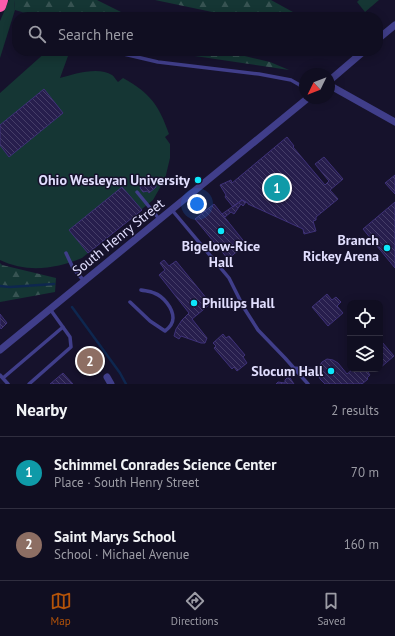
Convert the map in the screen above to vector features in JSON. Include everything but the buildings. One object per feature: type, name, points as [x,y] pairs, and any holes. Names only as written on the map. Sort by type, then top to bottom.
[{"type":"highway","points":[[0,6],[2,0]]},
{"type":"street","points":[[383,35],[395,25]]},
{"type":"street","points":[[335,76],[358,56]]},
{"type":"street","points":[[335,89],[395,122]]},
{"type":"street","name":"South Henry Street","points":[[0,350],[301,104]]},
{"type":"street","points":[[107,377],[111,384]]},
{"type":"lane","points":[[132,56],[158,62],[266,75],[291,80],[299,85]]},
{"type":"lane","points":[[137,192],[160,220]]},
{"type":"lane","points":[[172,210],[229,278],[244,308],[258,330],[308,384]]},
{"type":"lane","points":[[66,253],[73,268],[84,281]]},
{"type":"lane","points":[[130,302],[150,321],[165,331],[171,326],[173,318],[170,308],[164,300],[155,293],[141,290]]},
{"type":"lane","points":[[29,384],[71,347],[70,337],[50,309]]},
{"type":"lane","points":[[8,384],[1,377],[64,328]]},
{"type":"lane","points":[[294,368],[316,370]]},
{"type":"green space","points":[[9,0],[14,0],[15,10],[14,12],[12,12],[12,20],[0,58],[0,21]]},
{"type":"green space","points":[[14,0],[97,0],[121,12],[22,12],[15,10]]},
{"type":"green space","points":[[155,0],[271,0],[293,12],[212,12]]},
{"type":"green space","points":[[359,0],[379,0],[365,12],[357,2]]},
{"type":"green space","points":[[41,56],[68,56],[60,78],[86,72],[100,71],[107,72],[114,76],[118,82],[123,78],[140,89],[157,107],[169,134],[165,137],[170,144],[170,158],[165,179],[153,200],[82,258],[72,262],[51,267],[31,268],[20,267],[0,260],[0,93]]},
{"type":"green space","points":[[195,56],[245,56],[270,62],[289,70]]},
{"type":"green space","points":[[0,263],[2,265],[56,278],[55,292],[0,302]]},
{"type":"waterway","points":[[0,286],[10,287],[54,284]]},
{"type":"waterway","points":[[72,307],[120,373],[126,384]]},
{"type":"place","name":"Ohio Wesleyan University","points":[[198,180]]},
{"type":"place","name":"Schimmel Conrades Science Center","points":[[277,188]]},
{"type":"place","name":"Bigelow-Rice Hall","points":[[221,231]]},
{"type":"place","name":"Branch Rickey Arena","points":[[387,248]]},
{"type":"place","name":"Phillips Hall","points":[[194,303]]},
{"type":"place","name":"Saint Marys School","points":[[90,361]]},
{"type":"place","name":"Slocum Hall","points":[[331,371]]}]
